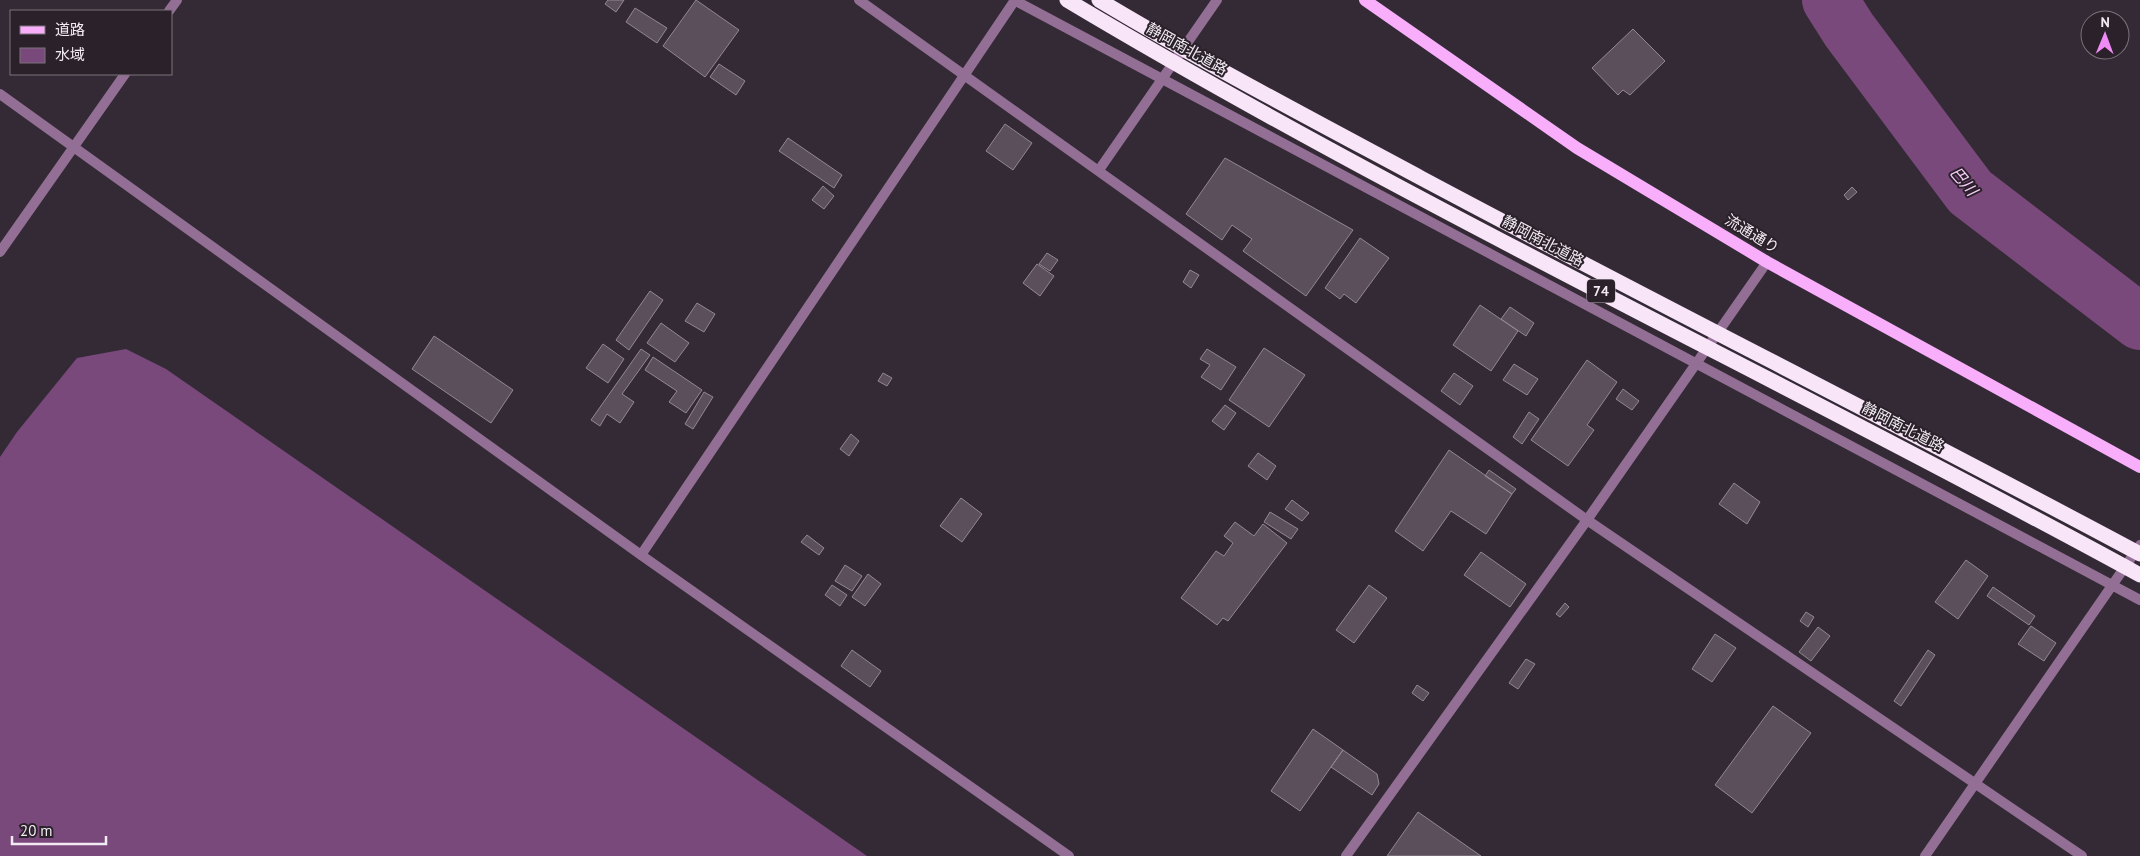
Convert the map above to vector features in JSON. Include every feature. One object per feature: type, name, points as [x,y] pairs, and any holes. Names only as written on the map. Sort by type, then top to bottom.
[{"type":"highway","name":"静岡南北道路","points":[[1067,0],[1277,120],[1535,257],[1967,480],[2140,575]]},
{"type":"highway","name":"静岡南北道路","points":[[1099,0],[1286,106],[1527,235],[1975,466],[2140,554]]},
{"type":"main road","name":"流通通り","points":[[1365,0],[1577,148],[1767,262],[2140,467]]},
{"type":"street","points":[[860,0],[1587,520],[2082,856]]},
{"type":"street","points":[[641,555],[1014,0],[1160,80],[1697,363],[2140,600]]},
{"type":"street","points":[[1099,170],[1217,0]]},
{"type":"street","points":[[0,252],[124,75]]},
{"type":"street","points":[[0,94],[641,555],[1069,856]]},
{"type":"street","points":[[1346,856],[1587,520],[1767,262]]},
{"type":"street","points":[[1925,856],[2140,546]]},
{"type":"water","points":[[126,349],[166,369],[867,856],[0,856],[0,457],[17,432],[77,358]]},
{"type":"building","points":[[608,0],[624,0],[616,12],[605,4]]},
{"type":"building","points":[[696,0],[739,30],[705,77],[663,46]]},
{"type":"building","points":[[635,8],[667,28],[657,43],[626,22]]},
{"type":"building","points":[[1633,29],[1665,61],[1630,95],[1623,90],[1618,95],[1592,68]]},
{"type":"building","points":[[719,64],[745,81],[736,95],[710,77]]},
{"type":"building","points":[[1005,124],[1032,143],[1013,170],[986,151]]},
{"type":"building","points":[[788,138],[842,175],[834,188],[779,151]]},
{"type":"building","points":[[1225,158],[1353,230],[1306,296],[1243,251],[1252,239],[1232,225],[1222,240],[1186,214]]},
{"type":"building","points":[[823,186],[834,196],[824,209],[812,200]]},
{"type":"building","points":[[1852,187],[1857,192],[1848,200],[1844,195]]},
{"type":"building","points":[[1360,238],[1389,258],[1356,303],[1344,294],[1340,299],[1325,288]]},
{"type":"building","points":[[1047,253],[1058,260],[1050,271],[1039,264]]},
{"type":"building","points":[[1037,264],[1054,276],[1040,296],[1023,283]]},
{"type":"building","points":[[1190,270],[1199,275],[1191,288],[1183,282]]},
{"type":"building","points":[[650,291],[663,300],[629,350],[616,340]]},
{"type":"building","points":[[697,303],[715,314],[704,332],[685,321]]},
{"type":"building","points":[[1480,305],[1518,331],[1491,371],[1453,345]]},
{"type":"building","points":[[1510,307],[1534,323],[1526,336],[1501,319]]},
{"type":"building","points":[[661,323],[689,343],[675,362],[647,343]]},
{"type":"building","points":[[434,336],[513,390],[491,423],[412,369]]},
{"type":"building","points":[[603,344],[624,359],[608,383],[586,368]]},
{"type":"building","points":[[1264,348],[1305,375],[1269,427],[1229,400]]},
{"type":"building","points":[[641,349],[650,355],[622,394],[634,402],[620,423],[607,414],[600,426],[591,420]]},
{"type":"building","points":[[1207,349],[1236,367],[1221,390],[1201,377],[1210,365],[1200,359]]},
{"type":"building","points":[[653,357],[702,390],[686,413],[669,402],[677,391],[645,370]]},
{"type":"building","points":[[1587,360],[1617,382],[1587,425],[1594,430],[1568,466],[1531,440]]},
{"type":"building","points":[[1514,364],[1538,379],[1527,395],[1503,380]]},
{"type":"building","points":[[883,373],[892,378],[887,386],[878,381]]},
{"type":"building","points":[[1454,373],[1473,386],[1460,405],[1441,391]]},
{"type":"building","points":[[1623,389],[1639,401],[1632,410],[1616,399]]},
{"type":"building","points":[[704,392],[713,397],[693,429],[685,424]]},
{"type":"building","points":[[1225,405],[1236,413],[1224,430],[1212,421]]},
{"type":"building","points":[[1529,412],[1539,419],[1522,444],[1513,437]]},
{"type":"building","points":[[851,434],[859,441],[849,456],[840,449]]},
{"type":"building","points":[[1449,450],[1512,494],[1486,534],[1451,511],[1423,551],[1395,531]]},
{"type":"building","points":[[1258,453],[1276,466],[1267,480],[1248,466]]},
{"type":"building","points":[[1489,470],[1516,489],[1512,494],[1485,476]]},
{"type":"building","points":[[1734,483],[1760,502],[1747,524],[1719,504]]},
{"type":"building","points":[[961,498],[982,514],[962,542],[940,526]]},
{"type":"building","points":[[1292,500],[1309,513],[1302,521],[1285,509]]},
{"type":"building","points":[[1270,512],[1298,529],[1291,539],[1264,522]]},
{"type":"building","points":[[1235,522],[1254,536],[1263,524],[1287,543],[1228,621],[1223,618],[1217,625],[1181,598],[1216,551],[1224,556],[1233,543],[1224,536]]},
{"type":"building","points":[[807,535],[824,548],[819,555],[801,542]]},
{"type":"building","points":[[1481,552],[1526,584],[1510,607],[1464,575]]},
{"type":"building","points":[[1966,560],[1988,576],[1958,619],[1935,602]]},
{"type":"building","points":[[845,565],[862,576],[852,591],[835,581]]},
{"type":"building","points":[[868,574],[881,584],[865,606],[852,597]]},
{"type":"building","points":[[832,585],[847,595],[840,606],[825,595]]},
{"type":"building","points":[[1369,585],[1387,598],[1354,643],[1336,630]]},
{"type":"building","points":[[1993,587],[2035,616],[2029,625],[1987,596]]},
{"type":"building","points":[[1565,603],[1569,607],[1560,617],[1556,614]]},
{"type":"building","points":[[1806,612],[1814,617],[1808,627],[1800,621]]},
{"type":"building","points":[[2031,626],[2056,643],[2044,661],[2018,644]]},
{"type":"building","points":[[1818,627],[1830,636],[1811,661],[1799,652]]},
{"type":"building","points":[[1715,634],[1736,648],[1712,682],[1692,669]]},
{"type":"building","points":[[852,650],[881,671],[870,687],[841,666]]},
{"type":"building","points":[[1928,650],[1935,655],[1901,706],[1894,701]]},
{"type":"building","points":[[1526,659],[1535,664],[1518,689],[1509,683]]},
{"type":"building","points":[[1417,685],[1429,693],[1423,701],[1412,693]]},
{"type":"building","points":[[1773,706],[1811,733],[1752,813],[1715,785]]},
{"type":"building","points":[[1313,729],[1343,750],[1300,811],[1271,791]]},
{"type":"building","points":[[1343,750],[1377,774],[1379,784],[1372,795],[1331,767]]},
{"type":"building","points":[[1418,812],[1481,856],[1387,856]]},
{"type":"waterway","name":"巴川","points":[[1830,0],[1849,30],[1970,192],[2140,322]]}]
